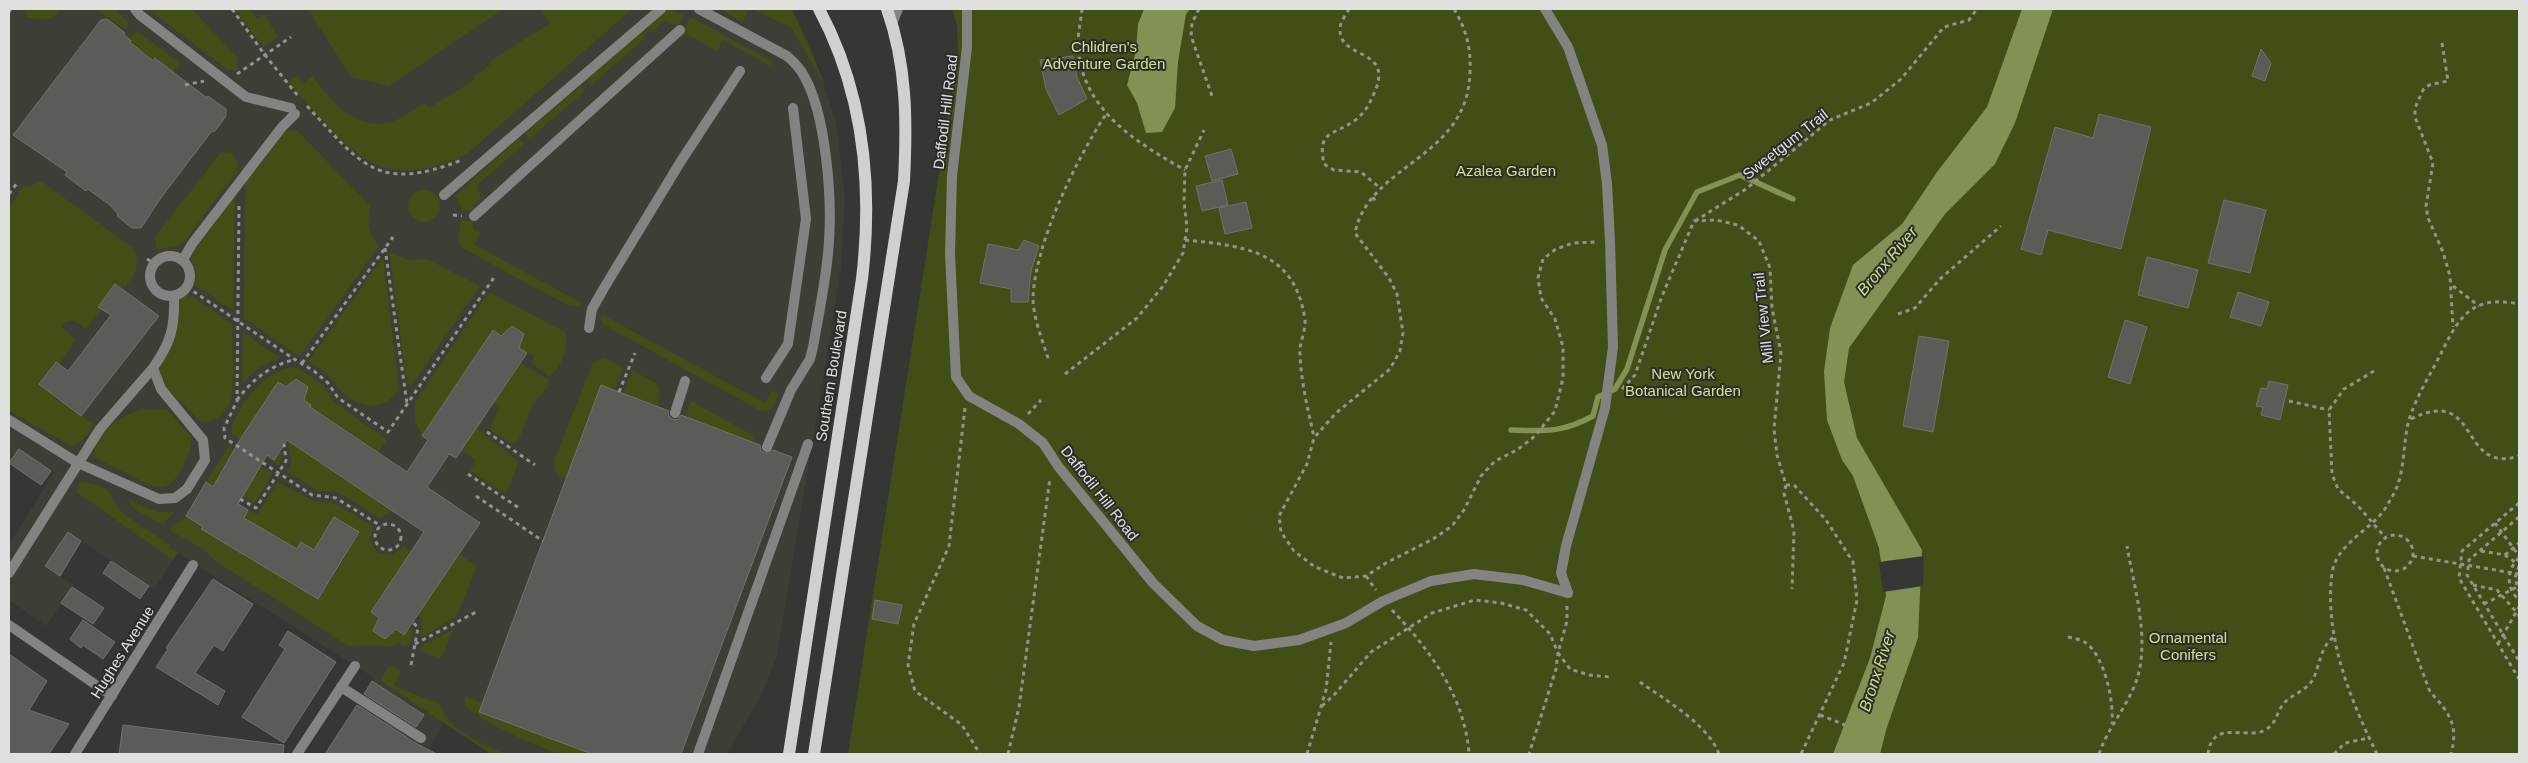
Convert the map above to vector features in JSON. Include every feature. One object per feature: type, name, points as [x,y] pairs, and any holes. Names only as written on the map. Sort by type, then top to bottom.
[{"type":"main road","name":"Southern Boulevard","points":[[789,754],[862,280],[868,227],[867,178],[860,128],[836,44],[819,9]]},
{"type":"main road","points":[[814,754],[904,181],[906,114],[903,81],[892,24],[887,9]]},
{"type":"street","points":[[135,9],[140,15],[246,97],[293,111],[192,244],[183,260]]},
{"type":"street","points":[[444,195],[661,9]]},
{"type":"street","points":[[699,9],[787,56],[797,65],[805,76],[815,101],[824,149],[829,194],[829,241],[813,347],[810,359],[791,390],[767,448]]},
{"type":"street","points":[[892,24],[898,9]]},
{"type":"street","name":"Daffodil Hill Road","points":[[967,9],[967,47],[952,176],[950,254],[954,366],[959,384],[969,396],[1019,424],[1043,443],[1058,466],[1153,583],[1197,626],[1223,640],[1254,646],[1298,640],[1333,627],[1384,601],[1431,581],[1474,574],[1523,580],[1568,593]]},
{"type":"street","points":[[1545,9],[1568,47],[1602,145],[1607,184],[1610,241],[1613,347],[1605,407],[1566,546],[1561,574],[1568,593]]},
{"type":"street","points":[[474,216],[680,30]]},
{"type":"street","points":[[589,328],[592,309],[604,288],[681,161],[740,71]]},
{"type":"street","points":[[766,378],[788,344],[806,219],[793,108]]},
{"type":"street","points":[[166,256],[183,260],[190,272],[187,287],[174,296],[160,294],[153,287],[150,274],[151,261],[166,256]]},
{"type":"street","points":[[9,574],[100,429],[153,368],[168,346],[175,322],[174,296]]},
{"type":"street","points":[[9,420],[78,463],[159,499],[175,498],[187,489],[205,460],[203,440],[161,389],[153,368]]},
{"type":"street","points":[[675,413],[685,381]]},
{"type":"street","points":[[698,754],[808,444]]},
{"type":"street","name":"Hughes Avenue","points":[[75,754],[193,565]]},
{"type":"street","points":[[9,625],[112,696]]},
{"type":"street","points":[[296,754],[355,666]]},
{"type":"street","points":[[341,687],[421,738]]},
{"type":"path","points":[[232,9],[265,55],[299,96]]},
{"type":"path","points":[[1082,9],[1078,44],[1086,82],[1106,114],[1124,132],[1144,147],[1185,170]]},
{"type":"path","points":[[1200,9],[1192,23],[1191,36],[1212,96]]},
{"type":"path","points":[[1349,9],[1340,27],[1341,37],[1353,50],[1363,52],[1372,59],[1378,70],[1378,83],[1371,102],[1355,121],[1330,132],[1322,142],[1324,164],[1334,170],[1361,172],[1380,188]]},
{"type":"path","points":[[1454,9],[1466,31],[1470,56],[1470,80],[1465,100],[1456,121],[1443,137],[1412,165],[1380,188],[1358,217],[1355,233],[1389,278],[1398,294],[1403,333],[1400,352],[1390,369],[1336,412],[1314,438],[1307,464],[1279,516],[1281,532],[1294,551],[1315,567],[1343,578],[1366,576],[1386,563],[1433,540],[1452,526],[1464,510],[1481,476],[1494,461],[1517,450],[1535,436],[1555,411],[1563,378],[1563,347],[1555,319],[1541,298],[1538,278],[1543,259],[1556,249],[1574,243],[1610,241]]},
{"type":"path","name":"Sweetgum Trail","points":[[1694,221],[1746,189],[1830,120],[1871,103],[1901,79],[1944,27],[1969,20],[1977,9]]},
{"type":"path","points":[[185,85],[240,73],[291,37]]},
{"type":"path","points":[[2442,43],[2448,81],[2429,85],[2423,90],[2415,108],[2415,117],[2433,163],[2427,195],[2428,218],[2443,252],[2452,286],[2453,328]]},
{"type":"path","points":[[305,103],[355,156],[367,165],[392,175],[432,170],[464,160]]},
{"type":"path","points":[[1048,358],[1033,300],[1037,264],[1068,182],[1084,146],[1106,114]]},
{"type":"path","points":[[1065,374],[1137,318],[1163,286],[1183,253],[1187,228],[1184,201],[1185,170],[1204,130]]},
{"type":"path","points":[[237,401],[239,182]]},
{"type":"path","points":[[9,194],[17,183]]},
{"type":"path","points":[[1372,197],[1377,204]]},
{"type":"path","name":"Mill View Trail","points":[[1694,221],[1716,220],[1738,225],[1759,241],[1770,268],[1772,308],[1781,353],[1774,429],[1777,456],[1786,485],[1784,492],[1794,532],[1792,589]]},
{"type":"path","points":[[1605,407],[1635,375],[1662,296],[1694,221]]},
{"type":"path","points":[[1898,314],[1915,308],[1940,279],[2001,226]]},
{"type":"path","points":[[302,362],[393,237]]},
{"type":"path","points":[[1185,240],[1238,247],[1263,255],[1280,267],[1297,286],[1306,323],[1300,351],[1302,377],[1314,438]]},
{"type":"path","points":[[386,248],[407,405]]},
{"type":"path","points":[[187,287],[294,360],[302,362],[328,383],[338,398],[388,432],[495,276]]},
{"type":"path","points":[[2452,286],[2479,306]]},
{"type":"path","points":[[2377,754],[2357,712],[2334,637],[2331,601],[2333,571],[2345,547],[2383,512],[2400,479],[2403,446],[2410,419],[2453,328],[2469,312],[2479,306],[2501,300],[2519,304]]},
{"type":"path","points":[[619,392],[635,353]]},
{"type":"path","points":[[294,360],[264,370],[248,386],[237,401],[224,428],[225,438],[278,474],[318,498],[326,496],[336,498],[381,526],[390,524],[400,532],[399,544],[393,549],[381,548],[376,541],[376,532],[381,526]]},
{"type":"path","points":[[2374,371],[2344,389],[2329,410],[2332,474],[2338,489],[2358,506],[2385,537]]},
{"type":"path","points":[[969,396],[962,420],[949,546],[914,624],[908,664],[915,691],[962,725],[980,754]]},
{"type":"path","points":[[1019,424],[1041,400]]},
{"type":"path","points":[[2289,401],[2329,410]]},
{"type":"path","points":[[2410,419],[2426,411],[2440,410],[2454,415],[2486,453],[2496,458],[2508,459],[2519,456]]},
{"type":"path","points":[[487,432],[535,465]]},
{"type":"path","points":[[240,499],[256,508],[286,461],[284,444]]},
{"type":"path","points":[[1008,754],[1019,707],[1049,481],[1051,474],[1058,466]]},
{"type":"path","points":[[468,474],[519,508]]},
{"type":"path","points":[[1786,485],[1794,485],[1826,520],[1854,562],[1857,600],[1844,663],[1801,754]]},
{"type":"path","points":[[476,496],[543,541]]},
{"type":"path","points":[[2519,503],[2462,551],[2459,578],[2519,679]]},
{"type":"path","points":[[2519,517],[2469,560],[2467,575],[2519,660]]},
{"type":"path","points":[[2495,523],[2519,557],[2510,573],[2512,590],[2519,600]]},
{"type":"path","points":[[2384,568],[2397,571],[2403,570],[2408,566],[2413,556],[2411,543],[2407,539],[2396,534],[2385,537],[2376,551],[2377,558],[2384,568],[2430,692],[2445,708],[2454,726],[2451,754]]},
{"type":"path","points":[[2505,555],[2519,543]]},
{"type":"path","points":[[2100,754],[2137,678],[2141,658],[2141,632],[2127,546]]},
{"type":"path","points":[[2480,551],[2505,555],[2515,562]]},
{"type":"path","points":[[2413,556],[2517,574]]},
{"type":"path","points":[[2484,604],[2518,588],[2517,574],[2519,566]]},
{"type":"path","points":[[2473,585],[2497,590],[2516,612],[2519,619]]},
{"type":"path","points":[[1530,754],[1556,669],[1558,653],[1567,621],[1568,593]]},
{"type":"path","points":[[1322,706],[1371,652],[1410,629],[1432,613],[1475,600],[1501,603],[1526,610],[1550,634],[1558,653],[1570,669],[1589,675],[1610,677]]},
{"type":"path","points":[[1384,601],[1410,629],[1438,664],[1455,700],[1468,738],[1469,754]]},
{"type":"path","points":[[2498,644],[2519,607]]},
{"type":"path","points":[[415,644],[478,611]]},
{"type":"path","points":[[411,666],[418,628],[413,622]]},
{"type":"path","points":[[1307,754],[1322,706],[1333,627]]},
{"type":"path","points":[[2068,637],[2086,643],[2104,672],[2113,698],[2112,726]]},
{"type":"path","points":[[2208,754],[2215,739],[2224,733],[2259,733],[2272,725],[2285,702],[2309,685],[2326,645],[2334,637]]},
{"type":"path","points":[[1640,682],[1685,714],[1716,744],[1719,754]]},
{"type":"path","points":[[1820,714],[1845,725]]},
{"type":"path","points":[[2334,754],[2345,743],[2369,738]]},
{"type":"shaded area","points":[[9,9],[792,9],[814,55],[836,122],[845,197],[841,268],[777,656],[762,694],[727,754],[491,754],[443,723],[426,754],[325,754],[355,706],[363,707],[369,698],[364,694],[374,678],[178,553],[154,589],[68,532],[60,576],[74,585],[46,626],[9,600],[9,544],[54,473],[19,449],[9,464]]},
{"type":"green space","points":[[24,9],[62,9],[54,16],[42,20],[27,17]]},
{"type":"green space","points":[[96,9],[116,9],[129,24],[125,29]]},
{"type":"green space","points":[[148,9],[192,9],[237,58],[238,70],[228,70]]},
{"type":"green space","points":[[235,9],[250,9],[257,19],[264,14],[278,37],[263,47]]},
{"type":"green space","points":[[308,9],[503,9],[389,86],[351,77]]},
{"type":"green space","points":[[541,9],[632,9],[468,153],[436,166],[409,170],[385,168],[365,158],[346,144],[288,82],[298,75],[304,83],[312,76],[337,105],[357,119],[368,123],[380,124],[394,121],[424,103],[429,108],[475,79],[474,76],[490,65],[489,62],[550,23]]},
{"type":"green space","points":[[669,9],[685,15],[677,27],[665,20],[651,32],[647,26]]},
{"type":"green space","points":[[719,9],[749,9],[743,22]]},
{"type":"green space","points":[[753,9],[792,9],[826,87],[791,28]]},
{"type":"green space","name":"New York Botanical Garden","points":[[952,9],[2519,9],[2519,754],[848,754],[958,52],[957,25]]},
{"type":"green space","points":[[691,17],[773,62],[771,66],[723,40],[717,51],[683,32]]},
{"type":"green space","points":[[137,31],[180,63],[173,71],[156,58],[153,61],[123,34],[125,33],[131,37]]},
{"type":"green space","points":[[642,31],[646,37],[591,85],[586,80]]},
{"type":"green space","points":[[581,86],[585,91],[530,138],[525,133]]},
{"type":"green space","points":[[286,130],[298,131],[371,207],[369,228],[379,246],[301,355],[295,354],[244,318],[245,184]]},
{"type":"green space","points":[[519,138],[524,144],[477,185],[481,199],[474,205],[474,210],[462,210],[456,195]]},
{"type":"green space","points":[[220,153],[232,153],[238,164],[236,173],[185,241],[176,247],[156,249],[155,237]]},
{"type":"green space","points":[[41,181],[132,247],[137,260],[134,275],[127,285],[123,290],[115,285],[98,306],[101,309],[86,329],[74,321],[65,322],[62,327],[76,340],[59,364],[55,362],[39,383],[94,425],[82,441],[71,446],[9,411],[9,207],[23,186],[29,187]]},
{"type":"green space","points":[[424,190],[430,191],[435,195],[439,200],[439,212],[435,217],[430,221],[424,222],[418,221],[413,217],[409,212],[408,206],[409,200],[413,195],[418,191]]},
{"type":"green space","points":[[235,196],[233,310],[194,285],[196,271],[191,260],[196,248]]},
{"type":"green space","points":[[461,220],[473,221],[473,229],[480,233],[475,245],[582,303],[580,306],[569,306],[462,248],[458,241]]},
{"type":"green space","points":[[389,252],[408,260],[427,259],[480,286],[412,385],[407,384]]},
{"type":"green space","points":[[383,257],[399,388],[388,401],[374,406],[358,403],[350,399],[325,372],[308,362]]},
{"type":"green space","points":[[489,292],[565,332],[566,344],[561,363],[554,373],[549,376],[531,363],[534,356],[519,348],[512,326],[501,336],[493,331],[422,436],[415,420],[415,402]]},
{"type":"green space","points":[[189,294],[233,325],[233,385],[231,400],[219,417],[206,422],[201,422],[165,386],[159,368],[170,351],[176,336],[178,299]]},
{"type":"green space","points":[[603,315],[765,403],[770,392],[776,391],[778,396],[772,408],[766,412],[759,410],[604,325],[600,318]]},
{"type":"green space","points":[[243,332],[280,358],[259,367],[242,384]]},
{"type":"green space","points":[[604,357],[623,367],[615,390],[566,479],[559,476],[555,470],[555,458],[593,362]]},
{"type":"green space","points":[[520,363],[548,379],[549,386],[534,402],[518,441],[513,444],[489,429],[499,409],[494,402]]},
{"type":"green space","points":[[293,367],[315,379],[325,388],[333,401],[387,440],[378,452],[310,407],[311,404],[304,400],[308,387],[296,379],[286,387],[278,382],[241,438],[274,460],[281,449],[282,459],[278,465],[231,433],[238,412],[253,391],[272,375]]},
{"type":"green space","points":[[632,370],[656,383],[660,388],[658,407],[623,394]]},
{"type":"green space","points":[[691,401],[754,436],[752,442],[684,417]]},
{"type":"green space","points":[[143,409],[167,410],[191,436],[188,455],[181,469],[173,481],[165,487],[154,487],[94,457],[98,440],[111,426],[127,415]]},
{"type":"green space","points":[[476,428],[517,460],[517,467],[506,494],[470,471],[476,460],[461,450]]},
{"type":"green space","points":[[287,440],[392,511],[379,518],[343,495],[333,491],[318,491],[286,471],[292,462]]},
{"type":"green space","points":[[229,446],[272,474],[255,503],[242,496],[232,455],[213,487],[206,482]]},
{"type":"green space","points":[[81,482],[102,486],[107,490],[120,510],[169,544],[170,548],[178,553],[173,560],[75,491]]},
{"type":"green space","points":[[278,482],[316,502],[332,502],[373,526],[370,539],[377,552],[392,555],[403,546],[412,551],[371,612],[379,618],[373,631],[385,639],[396,629],[404,635],[409,627],[413,631],[411,642],[405,646],[398,643],[390,647],[347,645],[217,562],[205,550],[169,530],[173,524],[177,524],[186,516],[203,527],[201,529],[318,599],[340,566],[358,532],[334,517],[314,550],[301,542],[297,549],[244,518],[248,510],[257,514]]},
{"type":"green space","points":[[127,498],[156,511],[175,511],[163,525],[133,508]]},
{"type":"green space","points":[[459,554],[477,566],[457,616],[420,638],[422,620],[418,615]]},
{"type":"green space","points":[[453,630],[443,654],[439,658],[420,651],[421,646]]},
{"type":"green space","points":[[389,665],[399,669],[400,673],[394,686],[440,704],[450,722],[458,729],[505,754],[491,754],[381,681]]},
{"type":"green space","points":[[465,696],[482,703],[479,712],[584,751],[583,754],[554,752],[511,734],[471,711],[464,704]]},
{"type":"water","points":[[1144,9],[1190,9],[1186,14],[1178,62],[1175,108],[1162,132],[1146,133],[1137,103],[1127,85],[1136,51],[1138,24]]},
{"type":"water","name":"Bronx River","points":[[2022,9],[2053,9],[2015,123],[1995,164],[1945,214],[1849,348],[1844,382],[1857,438],[1922,550],[1918,638],[1887,727],[1880,754],[1833,754],[1870,658],[1886,596],[1879,548],[1853,476],[1842,460],[1827,420],[1824,371],[1830,328],[1853,265],[1902,224],[1937,172],[1987,107]]},
{"type":"pier","points":[[1924,556],[1923,586],[1883,592],[1879,562]]},
{"type":"building","points":[[107,19],[125,33],[123,34],[130,42],[153,61],[155,58],[207,98],[208,96],[226,109],[226,116],[215,131],[211,132],[160,199],[141,228],[132,228],[117,216],[118,214],[110,205],[88,189],[86,191],[65,175],[67,172],[13,135],[101,20]]},
{"type":"building","points":[[2261,49],[2271,63],[2265,81],[2252,76]]},
{"type":"building","points":[[1073,56],[1077,77],[1087,99],[1059,115],[1046,89],[1040,60]]},
{"type":"building","points":[[2099,114],[2151,127],[2121,249],[2048,230],[2041,255],[2021,249],[2055,127],[2093,138]]},
{"type":"building","points":[[1231,149],[1238,174],[1212,181],[1205,156]]},
{"type":"building","points":[[1222,180],[1228,205],[1202,211],[1196,186]]},
{"type":"building","points":[[2224,200],[2266,210],[2250,273],[2208,263]]},
{"type":"building","points":[[1246,202],[1252,228],[1225,234],[1219,208]]},
{"type":"building","points":[[1024,240],[1039,246],[1031,271],[1028,302],[1011,302],[1011,289],[980,283],[988,244],[1018,250]]},
{"type":"building","points":[[2147,257],[2198,270],[2188,308],[2138,295]]},
{"type":"building","points":[[115,284],[159,316],[81,416],[39,384],[56,362],[68,371],[111,315],[98,307]]},
{"type":"building","points":[[2238,292],[2269,302],[2261,326],[2230,317]]},
{"type":"building","points":[[2125,320],[2147,327],[2130,384],[2108,377]]},
{"type":"building","points":[[512,326],[524,334],[519,348],[527,353],[456,458],[449,454],[427,487],[480,523],[404,635],[396,629],[385,639],[373,631],[379,618],[371,612],[424,532],[287,440],[274,460],[267,455],[238,504],[248,510],[244,518],[297,549],[301,542],[314,550],[334,517],[359,532],[318,599],[201,529],[203,527],[186,516],[206,482],[213,487],[241,438],[278,382],[286,387],[296,379],[308,387],[304,400],[311,405],[310,407],[407,472],[428,440],[422,436],[493,330],[501,336]]},
{"type":"building","points":[[1919,336],[1949,341],[1933,432],[1903,426]]},
{"type":"building","points":[[2269,381],[2288,385],[2280,420],[2261,415],[2263,407],[2256,406],[2261,388],[2267,389]]},
{"type":"building","points":[[601,385],[669,411],[668,415],[672,419],[677,420],[681,415],[760,445],[761,451],[765,453],[773,450],[792,457],[681,754],[592,754],[479,712]]},
{"type":"building","points":[[19,449],[51,471],[41,485],[9,463]]},
{"type":"building","points":[[68,532],[81,541],[60,576],[45,566]]},
{"type":"building","points":[[111,561],[149,586],[140,599],[103,573]]},
{"type":"building","points":[[213,579],[253,604],[223,651],[214,645],[195,673],[225,691],[218,705],[156,667],[168,649],[166,648]]},
{"type":"building","points":[[72,587],[104,608],[93,624],[61,603]]},
{"type":"building","points":[[875,600],[902,605],[898,624],[872,619]]},
{"type":"building","points":[[83,620],[115,642],[103,659],[83,645],[81,648],[70,639]]},
{"type":"building","points":[[288,631],[336,662],[284,743],[242,717],[285,649],[279,645]]},
{"type":"building","points":[[9,654],[47,681],[29,710],[69,724],[49,754],[9,754]]},
{"type":"building","points":[[372,681],[424,715],[416,727],[364,694]]},
{"type":"building","points":[[357,705],[417,744],[437,754],[325,754]]},
{"type":"building","points":[[123,725],[284,745],[283,754],[119,754]]},
{"type":"waterway","points":[[1511,430],[1553,430],[1572,426],[1593,416],[1598,397],[1615,389],[1627,369],[1665,250],[1697,192],[1740,175],[1793,199]]},
{"type":"park label","name":"Chlidren's Adventure Garden","points":[[1104,54]]},
{"type":"park label","name":"Azalea Garden","points":[[1506,170]]},
{"type":"park label","name":"Ornamental Conifers","points":[[2188,646]]}]
